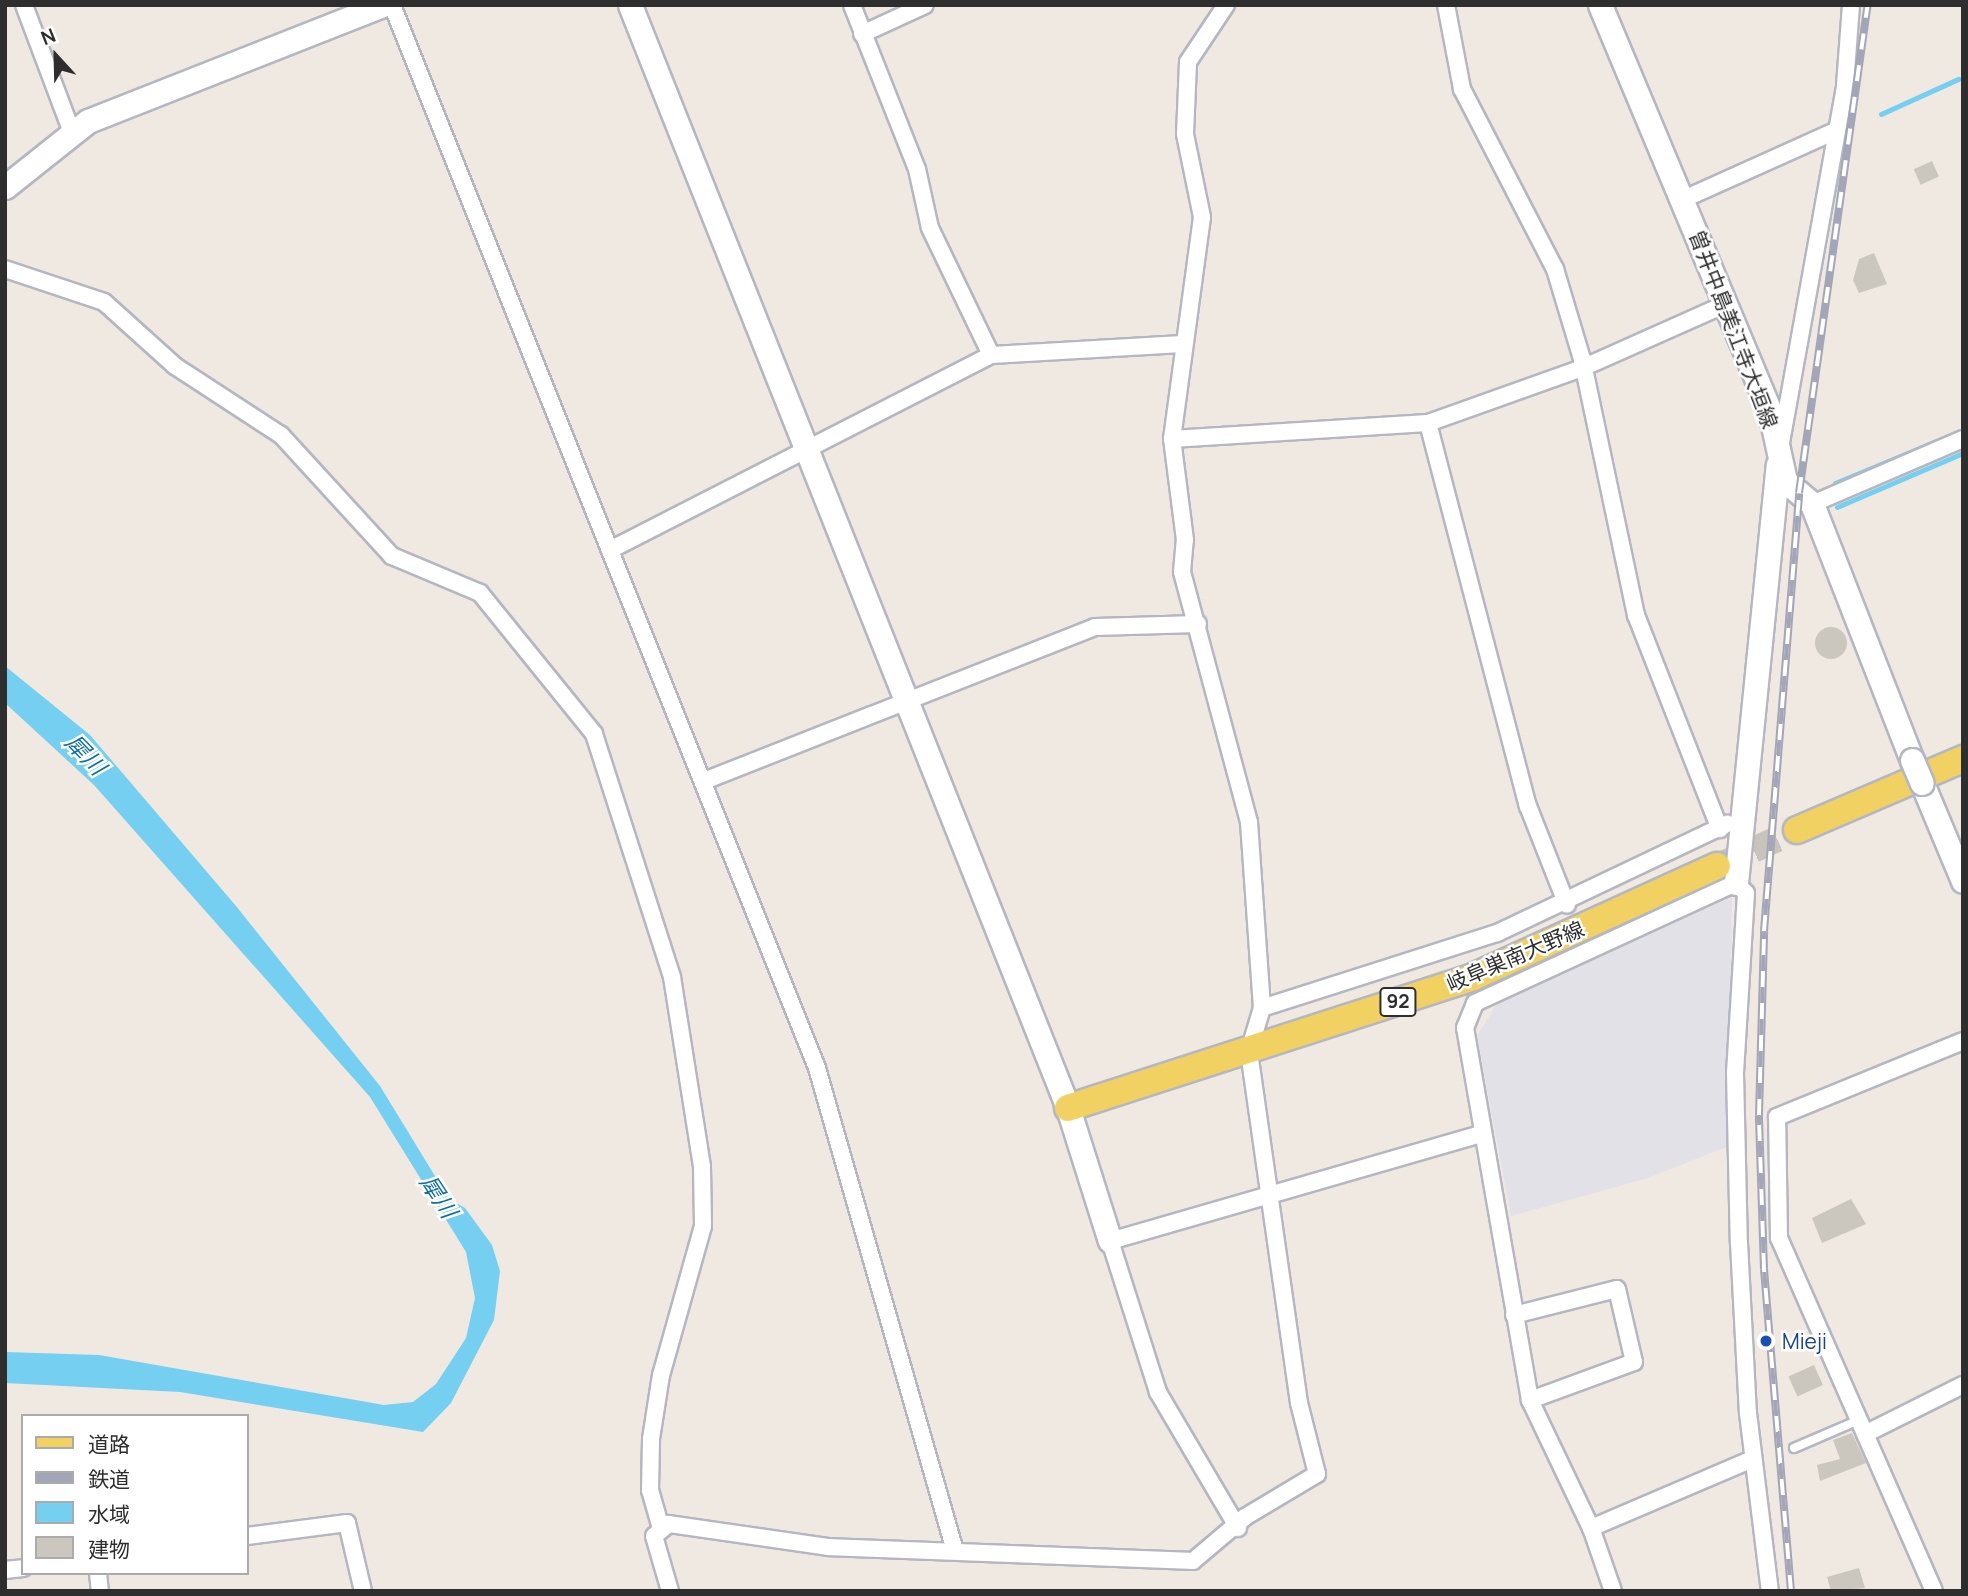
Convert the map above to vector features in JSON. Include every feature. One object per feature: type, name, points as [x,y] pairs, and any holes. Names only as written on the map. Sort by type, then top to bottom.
[{"type":"main road","points":[[1797,830],[1963,759]]},
{"type":"main road","name":"岐阜巣南大野線","points":[[1068,1108],[1473,977],[1727,875]]},
{"type":"street","points":[[24,5],[71,130]]},
{"type":"street","points":[[5,187],[71,130],[382,5]]},
{"type":"street","points":[[393,5],[817,1068],[955,1551]]},
{"type":"street","points":[[630,5],[1068,1108],[1157,1392],[1238,1528]]},
{"type":"street","points":[[852,5],[917,169],[930,228],[992,355]]},
{"type":"street","points":[[862,34],[925,5]]},
{"type":"street","points":[[660,1526],[828,1547],[1193,1561],[1238,1528],[1245,1517],[1317,1474],[1267,1196],[1249,1051],[1262,1008],[1249,822],[1182,572],[1185,540],[1172,439],[1202,217],[1185,134],[1188,62],[1226,5]]},
{"type":"street","points":[[1446,5],[1462,89],[1555,269],[1636,615],[1720,829]]},
{"type":"street","name":"曽井中島美江寺大垣線","points":[[1600,5],[1684,199],[1770,412],[1785,481],[1812,504],[1912,760],[1963,881]]},
{"type":"street","points":[[1727,875],[1740,813],[1778,454],[1833,132],[1851,5]]},
{"type":"street","points":[[1684,199],[1833,132]]},
{"type":"street","points":[[5,269],[104,302],[175,366],[281,435],[392,556],[480,593],[594,734],[672,977],[702,1167],[703,1226],[661,1375],[651,1439],[650,1490],[660,1526],[654,1544],[670,1591]]},
{"type":"street","points":[[1172,439],[1428,423],[1580,369],[1726,304]]},
{"type":"street","points":[[610,550],[992,355],[1183,344]]},
{"type":"street","points":[[1428,423],[1528,806],[1567,905]]},
{"type":"street","points":[[1812,504],[1963,439]]},
{"type":"street","points":[[704,780],[1095,627],[1198,624]]},
{"type":"street","points":[[1262,1008],[1373,977],[1567,905],[1720,829],[1740,813]]},
{"type":"street","points":[[1613,1591],[1591,1528],[1530,1400],[1481,1135],[1465,1028],[1475,1003],[1727,875]]},
{"type":"street","points":[[1727,875],[1746,893],[1735,1073],[1753,1458],[1770,1591]]},
{"type":"street","points":[[1934,1591],[1779,1238],[1777,1117],[1963,1041]]},
{"type":"street","points":[[1110,1241],[1481,1135]]},
{"type":"street","points":[[1514,1315],[1617,1289],[1634,1362],[1530,1400]]},
{"type":"street","points":[[1862,1427],[1963,1385]]},
{"type":"street","points":[[1591,1528],[1753,1458]]},
{"type":"street","points":[[248,1536],[347,1523],[363,1591]]},
{"type":"lane","points":[[1794,1448],[1862,1427]]},
{"type":"shaded area","points":[[1732,897],[1729,1146],[1648,1178],[1511,1216],[1477,1036],[1496,1005]]},
{"type":"water","name":"犀川","points":[[5,666],[90,735],[236,906],[380,1086],[449,1199],[465,1208],[492,1245],[500,1271],[494,1320],[451,1403],[423,1432],[180,1392],[5,1383],[5,1352],[99,1355],[384,1405],[413,1402],[436,1384],[466,1338],[475,1298],[466,1252],[370,1097],[94,785],[5,703]]},
{"type":"building","points":[[1932,161],[1939,177],[1921,185],[1914,169]]},
{"type":"building","points":[[1874,253],[1887,284],[1859,293],[1853,280],[1859,259]]},
{"type":"building","points":[[1831,627],[1843,631],[1847,643],[1843,655],[1831,659],[1819,655],[1815,643],[1819,631]]},
{"type":"building","points":[[1851,1199],[1866,1224],[1822,1243],[1812,1218]]},
{"type":"building","points":[[1814,1365],[1823,1385],[1797,1396],[1788,1376]]},
{"type":"building","points":[[1852,1433],[1866,1463],[1820,1481],[1817,1465],[1840,1459],[1833,1440]]},
{"type":"building","points":[[1859,1568],[1865,1588],[1831,1591],[1827,1577]]},
{"type":"waterway","points":[[1881,114],[1958,79]]},
{"type":"waterway","points":[[1835,483],[1963,430]]},
{"type":"waterway","points":[[1837,507],[1963,453]]},
{"type":"tunnel","points":[[1718,866],[1797,830]]},
{"type":"railway","points":[[1791,1591],[1764,1269],[1759,1115],[1764,931],[1799,493],[1868,5]]},
{"type":"place","name":"Mieji","points":[[1766,1341]]}]
